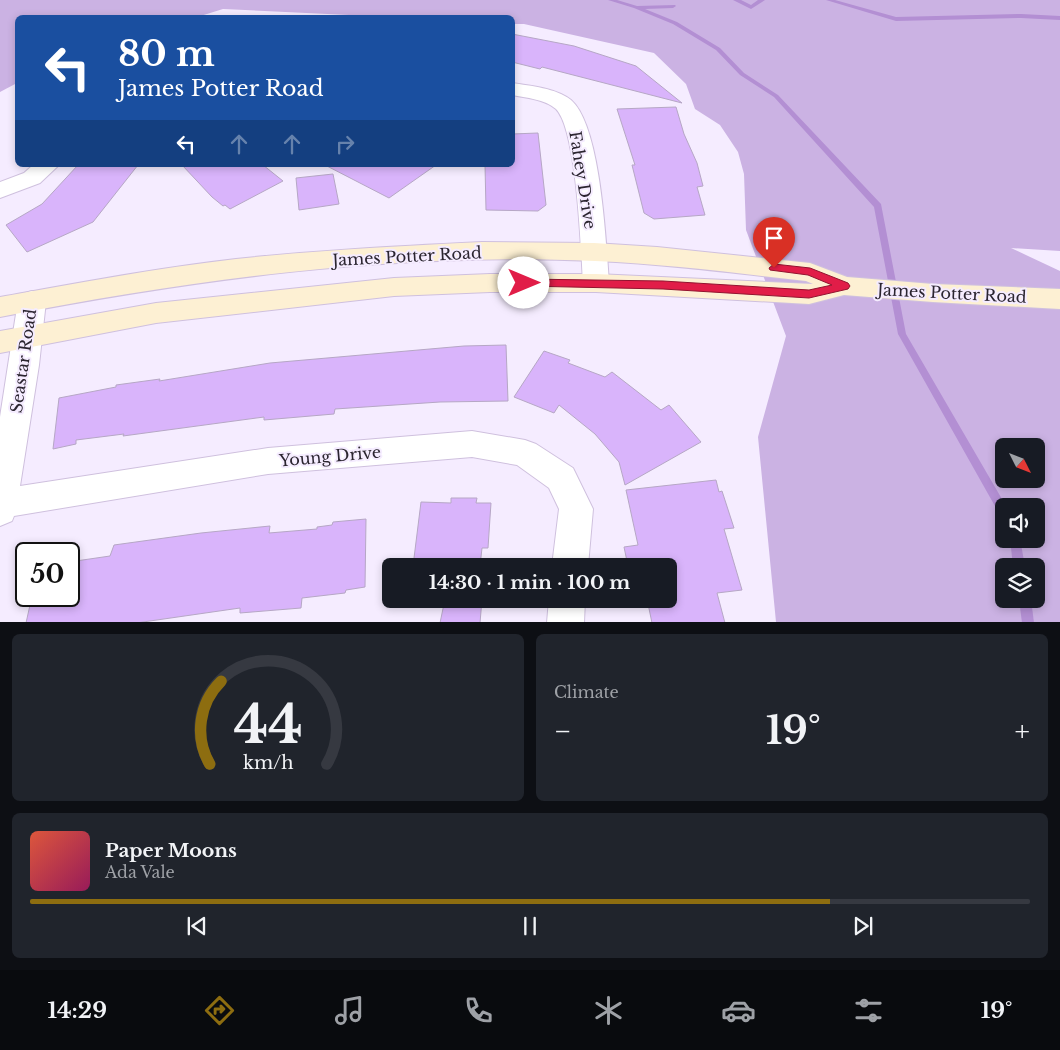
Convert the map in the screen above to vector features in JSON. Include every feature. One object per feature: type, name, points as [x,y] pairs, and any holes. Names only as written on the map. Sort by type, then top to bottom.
[{"type":"main road","name":"James Potter Road","points":[[0,307],[151,280],[316,260],[482,252],[594,252],[720,261],[810,272],[857,287]]},
{"type":"main road","name":"James Potter Road","points":[[14,339],[156,312],[394,287],[490,283],[596,283],[809,294],[857,287],[933,293],[1060,299]]},
{"type":"street","name":"Fahey Drive","points":[[515,89],[553,99],[565,106],[573,116],[582,156],[596,283]]},
{"type":"street","points":[[0,191],[32,178],[44,167]]},
{"type":"street","name":"Seastar Road","points":[[1,508],[14,339],[32,301]]},
{"type":"street","name":"Young Drive","points":[[1,508],[268,462],[472,444],[525,453],[560,478],[576,509],[571,558]]},
{"type":"street","points":[[565,622],[566,608]]},
{"type":"shaded area","points":[[0,0],[1060,0],[1060,251],[1011,248],[1060,271],[1060,622],[776,622],[758,437],[786,336],[746,230],[744,174],[738,152],[720,125],[695,109],[686,84],[654,53],[524,24],[515,24],[515,15],[349,15],[223,9],[204,15],[15,15],[15,84],[0,92]]},
{"type":"building","points":[[515,35],[574,46],[636,66],[682,103],[542,67],[540,69],[515,63]]},
{"type":"building","points":[[676,107],[684,134],[697,163],[703,186],[697,187],[705,215],[654,219],[644,213],[632,165],[635,165],[617,109]]},
{"type":"building","points":[[538,133],[546,205],[538,211],[486,210],[485,167],[515,167],[515,134]]},
{"type":"building","points":[[76,167],[136,167],[93,222],[27,252],[6,225],[42,204]]},
{"type":"building","points":[[184,167],[266,167],[283,181],[230,209],[212,197]]},
{"type":"building","points":[[329,167],[433,167],[389,198]]},
{"type":"building","points":[[333,174],[339,204],[299,210],[296,178]]},
{"type":"building","points":[[506,345],[508,401],[440,402],[335,409],[334,414],[264,420],[264,417],[123,436],[124,434],[76,440],[76,444],[53,449],[59,398],[116,387],[116,385],[160,379],[159,381],[270,363],[464,346]]},
{"type":"building","points":[[544,351],[570,360],[568,363],[605,377],[612,372],[661,410],[669,405],[701,442],[625,485],[619,462],[595,434],[559,405],[554,413],[514,397]]},
{"type":"building","points":[[716,480],[719,492],[722,491],[734,528],[724,529],[742,590],[717,593],[725,622],[652,622],[649,608],[677,608],[677,558],[626,558],[624,547],[638,545],[626,490]]},
{"type":"building","points":[[451,498],[477,498],[476,503],[491,503],[488,548],[482,548],[481,558],[414,558],[421,502],[451,503]]},
{"type":"building","points":[[366,519],[365,587],[346,590],[345,593],[302,598],[301,608],[240,613],[240,608],[143,622],[26,622],[30,607],[80,607],[80,560],[110,556],[114,545],[270,526],[269,533],[317,529],[317,527],[332,525],[333,522]]},
{"type":"building","points":[[443,608],[481,608],[480,622],[440,622]]},
{"type":"waterway","points":[[611,0],[636,7],[675,23],[718,49],[742,74],[776,96],[878,206],[902,334],[996,498]]},
{"type":"waterway","points":[[736,0],[751,7],[762,0]]},
{"type":"waterway","points":[[829,0],[896,19],[1021,16],[1060,18]]},
{"type":"waterway","points":[[638,7],[673,6]]},
{"type":"waterway","points":[[1016,548],[1018,558]]},
{"type":"waterway","points":[[1026,608],[1028,622]]},
{"type":"route","points":[[524,283],[663,285],[809,294],[844,286],[810,272],[774,268]]}]
